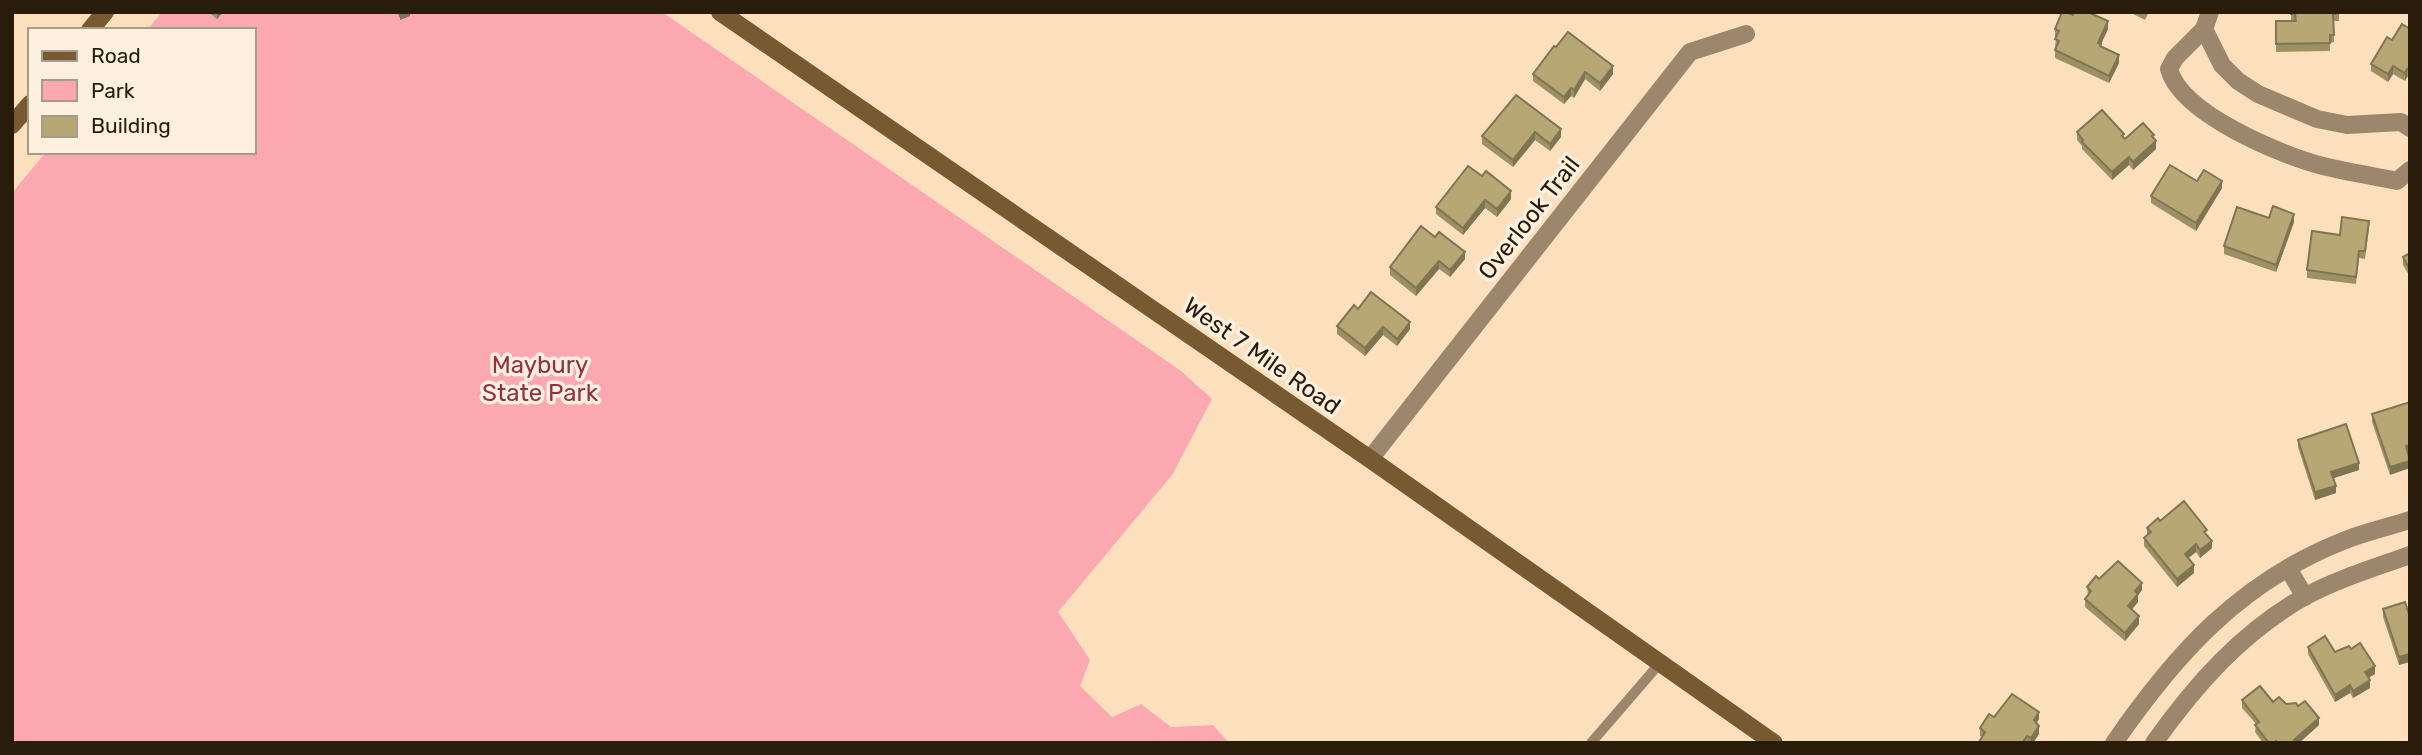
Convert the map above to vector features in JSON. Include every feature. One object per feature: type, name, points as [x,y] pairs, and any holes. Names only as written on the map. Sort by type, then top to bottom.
[{"type":"street","points":[[92,28],[105,12]]},
{"type":"street","name":"West 7 Mile Road","points":[[720,12],[1370,459],[1774,743]]},
{"type":"street","points":[[2207,21],[2222,65],[2238,81],[2258,94],[2317,119],[2347,125],[2401,122],[2410,128]]},
{"type":"street","points":[[2207,21],[2175,58],[2169,69],[2172,81],[2210,115],[2247,137],[2322,166],[2397,181],[2410,170]]},
{"type":"street","name":"Overlook Trail","points":[[1370,459],[1690,52],[1746,34]]},
{"type":"street","points":[[12,125],[28,106]]},
{"type":"street","points":[[2114,743],[2164,674],[2216,618],[2288,568],[2344,541],[2410,520]]},
{"type":"street","points":[[2134,714],[2158,738],[2191,693],[2231,650],[2264,622],[2305,597],[2410,555]]},
{"type":"street","points":[[2288,568],[2305,597]]},
{"type":"lane","points":[[1591,743],[1660,663]]},
{"type":"green space","name":"Maybury State Park","points":[[162,12],[662,12],[1181,371],[1212,399],[1172,475],[1058,612],[1090,660],[1080,686],[1112,717],[1141,704],[1171,727],[1213,725],[1229,743],[12,743],[12,193],[44,154],[256,154],[256,28],[149,28]]},
{"type":"building","points":[[2062,12],[2073,15],[2074,12],[2088,12],[2108,21],[2098,43],[2119,55],[2109,76],[2055,50],[2059,41],[2055,39],[2059,31],[2055,29]]},
{"type":"building","points":[[2291,12],[2339,12],[2333,14],[2334,35],[2330,35],[2330,43],[2276,44],[2276,21],[2296,21],[2295,14]]},
{"type":"building","points":[[2402,24],[2410,29],[2410,71],[2407,69],[2405,73],[2393,66],[2388,74],[2371,64],[2387,37],[2392,40]]},
{"type":"building","points":[[1568,32],[1613,66],[1600,83],[1585,72],[1574,90],[1571,88],[1564,97],[1533,74]]},
{"type":"building","points":[[1516,95],[1561,129],[1550,144],[1535,132],[1513,160],[1482,136]]},
{"type":"building","points":[[2102,110],[2124,134],[2122,136],[2125,139],[2143,123],[2156,141],[2133,162],[2129,157],[2112,172],[2082,142],[2077,132]]},
{"type":"building","points":[[2170,165],[2197,181],[2204,170],[2222,181],[2196,223],[2151,196]]},
{"type":"building","points":[[1468,166],[1482,176],[1486,171],[1511,191],[1497,209],[1485,200],[1463,228],[1436,207]]},
{"type":"building","points":[[2273,206],[2294,214],[2276,265],[2224,246],[2237,207],[2269,218]]},
{"type":"building","points":[[2342,217],[2369,221],[2365,251],[2359,251],[2356,277],[2307,270],[2312,231],[2340,235]]},
{"type":"building","points":[[1421,226],[1435,237],[1439,232],[1465,252],[1450,270],[1439,261],[1416,288],[1390,267]]},
{"type":"building","points":[[2410,253],[2410,270],[2403,257]]},
{"type":"building","points":[[1371,292],[1410,322],[1397,339],[1383,327],[1365,348],[1337,326],[1354,305],[1358,309]]},
{"type":"building","points":[[2410,402],[2410,445],[2406,446],[2410,461],[2390,467],[2372,414]]},
{"type":"building","points":[[2346,424],[2359,463],[2331,472],[2336,486],[2315,492],[2298,440]]},
{"type":"building","points":[[2184,501],[2207,530],[2204,532],[2212,541],[2200,550],[2196,544],[2185,554],[2194,565],[2177,579],[2144,538],[2151,532],[2147,528]]},
{"type":"building","points":[[2118,561],[2142,583],[2135,591],[2138,594],[2128,606],[2139,616],[2125,633],[2085,599],[2091,591],[2087,587],[2096,576],[2099,579]]},
{"type":"building","points":[[2405,602],[2410,617],[2410,654],[2399,657],[2383,609]]},
{"type":"building","points":[[2325,636],[2335,652],[2349,646],[2351,649],[2360,643],[2375,666],[2365,672],[2370,680],[2353,691],[2350,685],[2335,695],[2308,647]]},
{"type":"building","points":[[2260,686],[2273,702],[2279,697],[2286,704],[2296,703],[2298,706],[2305,701],[2319,718],[2294,740],[2296,743],[2269,743],[2255,725],[2259,722],[2242,700]]},
{"type":"building","points":[[2012,694],[2039,712],[2034,720],[2039,726],[2031,738],[2027,736],[2023,742],[2025,743],[1979,742],[1985,732],[1980,728],[1989,714],[1994,717]]}]
